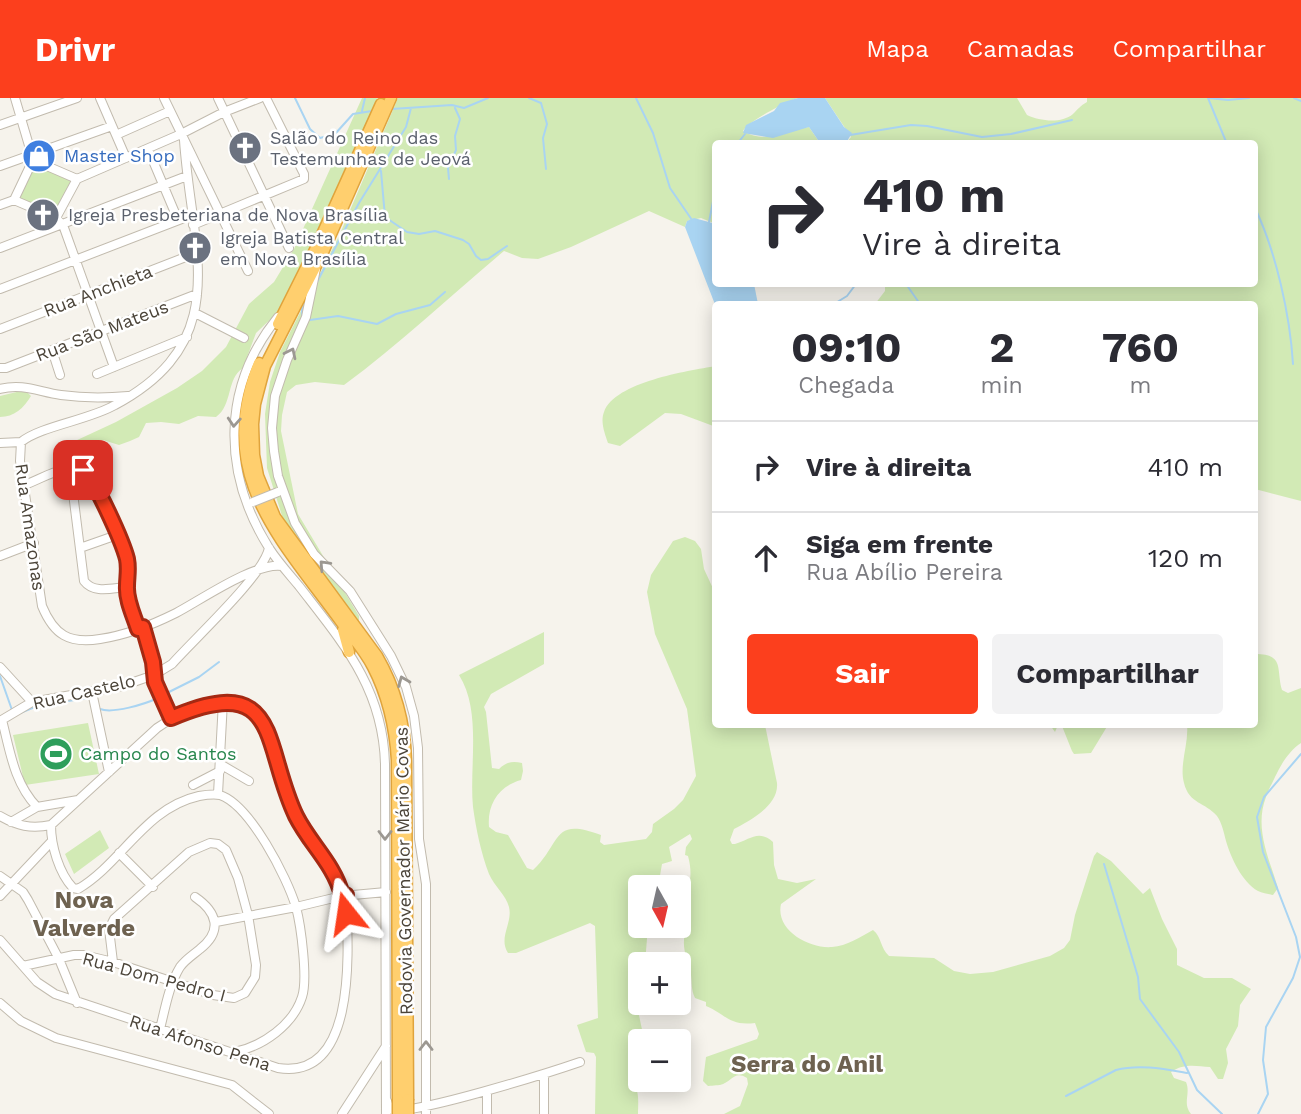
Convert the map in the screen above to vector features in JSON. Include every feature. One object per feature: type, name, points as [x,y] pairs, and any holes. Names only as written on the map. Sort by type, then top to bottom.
[{"type":"highway","name":"Rodovia Governador Mário Covas","points":[[383,98],[253,378],[244,426],[247,461],[256,495],[271,526],[367,657],[389,707],[395,738],[405,1113]]},
{"type":"highway","name":"Rodovia Governador Mário Covas","points":[[391,98],[316,265],[261,377],[254,414],[254,455],[261,487],[275,517],[377,656],[394,690],[400,711],[406,761],[403,1099]]},
{"type":"highway","points":[[340,620],[349,652]]},
{"type":"street","points":[[14,200],[32,157],[15,98]]},
{"type":"street","points":[[0,125],[77,98]]},
{"type":"street","points":[[100,98],[126,158]]},
{"type":"street","points":[[164,98],[248,271]]},
{"type":"street","points":[[218,98],[289,248]]},
{"type":"street","points":[[59,221],[77,178],[183,137],[224,111],[260,98]]},
{"type":"street","points":[[193,225],[302,181],[304,174],[266,98]]},
{"type":"street","points":[[116,135],[170,111]]},
{"type":"street","points":[[0,166],[32,157],[112,126]]},
{"type":"street","name":"Rua Amazonas","points":[[183,137],[196,253],[197,294],[195,313],[176,358],[162,372],[116,405],[34,434],[21,442],[20,460],[42,606],[52,627],[61,635],[70,639],[95,640],[124,635],[175,613],[270,565],[282,566]]},
{"type":"street","points":[[148,149],[178,220]]},
{"type":"street","points":[[32,157],[77,178]]},
{"type":"street","points":[[0,248],[59,221],[187,176]]},
{"type":"street","points":[[0,205],[14,200],[59,221],[103,330],[114,367]]},
{"type":"street","points":[[0,289],[192,215]]},
{"type":"street","name":"Rua Anchieta","points":[[0,330],[196,253]]},
{"type":"street","name":"Rodovia Governador Mário Covas","points":[[316,265],[313,294],[306,317],[275,396],[273,440],[280,491],[295,523],[313,554],[350,591],[391,656],[408,692],[414,716],[418,748],[419,839],[426,877],[426,1113]]},
{"type":"street","name":"Rua São Mateus","points":[[3,368],[197,294]]},
{"type":"street","points":[[287,306],[255,349],[236,401],[233,436],[236,458],[269,548],[349,652],[371,692],[384,739],[386,1114]]},
{"type":"street","points":[[195,313],[244,338]]},
{"type":"street","points":[[97,374],[187,337]]},
{"type":"street","points":[[52,350],[60,375]]},
{"type":"street","points":[[0,389],[24,386],[57,395],[100,398],[129,396]]},
{"type":"street","points":[[0,443],[21,442]]},
{"type":"street","points":[[24,485],[51,473],[70,469],[83,470],[88,474],[127,558],[127,587],[153,662],[158,689],[171,718]]},
{"type":"street","points":[[70,469],[84,581],[95,589],[127,587]]},
{"type":"street","points":[[251,503],[280,491]]},
{"type":"street","points":[[80,548],[117,535]]},
{"type":"street","points":[[0,555],[34,543]]},
{"type":"street","points":[[254,572],[265,561],[269,548]]},
{"type":"street","name":"Rua Castelo","points":[[1,720],[32,702],[122,687],[154,675],[172,664],[243,588],[254,572]]},
{"type":"street","points":[[0,667],[32,702]]},
{"type":"street","points":[[92,692],[109,772]]},
{"type":"street","points":[[0,816],[30,828],[51,825],[171,718],[223,701],[245,706],[266,727],[295,812],[334,873],[344,895]]},
{"type":"street","points":[[218,794],[223,701]]},
{"type":"street","points":[[1,720],[18,781],[37,807]]},
{"type":"street","points":[[220,767],[249,781]]},
{"type":"street","points":[[193,785],[220,767]]},
{"type":"street","points":[[51,825],[51,842],[69,884],[75,889],[100,873],[141,830],[177,804],[201,795],[218,794],[235,804],[265,840],[296,908],[304,972],[302,996],[291,1017],[278,1030],[254,1046],[235,1052]]},
{"type":"street","points":[[11,822],[37,807],[78,800]]},
{"type":"street","points":[[0,896],[51,842]]},
{"type":"street","points":[[113,962],[109,937],[111,923],[189,852],[210,843],[218,844],[232,859],[248,915]]},
{"type":"street","points":[[118,853],[153,887]]},
{"type":"street","points":[[0,876],[28,900],[59,958],[77,1003]]},
{"type":"street","points":[[216,922],[296,908],[344,895],[386,892]]},
{"type":"street","name":"Rua Afonso Pena","points":[[0,940],[46,989],[77,1003],[289,1070],[310,1066],[326,1049],[339,1023],[347,966],[344,895]]},
{"type":"street","points":[[160,1029],[173,981],[181,966],[211,938],[216,922],[210,910],[195,897]]},
{"type":"street","name":"Rua Dom Pedro I","points":[[23,966],[84,956],[113,962],[226,998],[240,997],[255,977],[256,965],[248,915]]},
{"type":"street","points":[[0,1003],[21,1021],[56,1038],[232,1085],[269,1114]]},
{"type":"street","points":[[342,1114],[386,1046]]},
{"type":"street","points":[[386,1095],[392,1110],[405,1113],[442,1111],[580,1062]]},
{"type":"street","points":[[544,1074],[544,1114]]},
{"type":"street","points":[[405,1113],[422,1103],[427,1093],[442,1111]]},
{"type":"street","points":[[487,1094],[487,1114]]},
{"type":"green space","points":[[362,98],[377,98],[312,248],[277,313],[256,333],[243,368],[234,379],[221,412],[216,417],[198,416],[179,424],[146,423],[139,437],[130,441],[119,445],[103,440],[77,452],[73,447],[75,441],[177,388],[202,371],[226,347],[249,304],[274,282],[294,249]]},
{"type":"green space","points":[[398,98],[798,98],[759,117],[743,131],[768,137],[809,127],[818,140],[712,140],[712,222],[701,218],[687,221],[685,227],[649,211],[538,259],[522,258],[504,251],[344,385],[315,382],[296,385],[287,392],[281,431],[298,514],[359,616],[359,621],[283,519],[267,468],[265,414],[270,382],[280,352],[339,236]]},
{"type":"green space","points":[[825,98],[1017,98],[1027,115],[1050,120],[1068,117],[1087,102],[1087,98],[1301,98],[1301,501],[1258,490],[1258,301],[877,301],[885,287],[1258,287],[1258,140],[848,140],[851,137]]},
{"type":"green space","points":[[34,164],[73,180],[55,214],[18,198]]},
{"type":"green space","points":[[712,367],[712,426],[681,414],[665,413],[620,446],[608,443],[603,428],[603,416],[611,402],[637,386]]},
{"type":"green space","points":[[25,390],[31,396],[25,404],[14,414],[0,417],[0,396]]},
{"type":"green space","points":[[685,537],[695,541],[701,549],[704,569],[712,586],[712,728],[766,728],[777,783],[774,798],[769,805],[734,829],[730,840],[735,844],[758,836],[768,838],[773,842],[778,879],[797,883],[816,879],[781,904],[783,922],[788,930],[813,945],[832,947],[848,943],[873,930],[889,956],[934,958],[954,971],[970,974],[993,972],[1050,956],[1064,948],[1070,940],[1075,915],[1097,852],[1111,861],[1143,894],[1150,888],[1177,949],[1177,965],[1204,978],[1232,978],[1251,989],[1240,1005],[1238,1026],[1226,1049],[1228,1063],[1223,1079],[1218,1079],[1210,1067],[1185,1066],[1171,1072],[1174,1078],[1186,1082],[1187,1106],[1191,1114],[724,1114],[740,1106],[748,1084],[747,1078],[739,1075],[724,1084],[708,1086],[703,1081],[706,1057],[757,1039],[759,1034],[755,1023],[734,1021],[706,1006],[706,1002],[695,998],[692,989],[691,952],[685,952],[684,945],[685,938],[691,938],[691,875],[688,856],[685,855],[686,847],[692,839],[690,834],[669,847],[672,861],[662,864],[660,875],[628,875],[628,938],[647,938],[646,952],[628,952],[628,1015],[639,1015],[642,1029],[628,1029],[628,1092],[637,1092],[638,1114],[595,1114],[596,1057],[594,1053],[586,1052],[577,1025],[598,1018],[595,926],[590,923],[516,953],[508,953],[504,942],[509,907],[489,874],[473,807],[472,722],[466,689],[459,675],[544,632],[544,664],[491,694],[484,707],[492,768],[499,769],[507,763],[518,762],[522,763],[523,771],[521,780],[506,787],[496,797],[490,811],[489,827],[508,835],[527,868],[533,870],[559,835],[573,829],[601,835],[600,842],[604,845],[646,839],[652,832],[653,824],[683,800],[696,776],[687,709],[655,634],[647,592],[651,575],[673,541]]},
{"type":"green space","points":[[1258,654],[1271,657],[1278,664],[1282,690],[1288,693],[1301,688],[1301,743],[1280,767],[1263,809],[1264,843],[1278,888],[1273,895],[1258,891],[1242,876],[1231,855],[1219,819],[1193,799],[1186,790],[1183,761],[1187,728],[1258,728]]},
{"type":"green space","name":"Campo do Santos","points":[[88,723],[99,774],[25,785],[13,735]]},
{"type":"green space","points":[[1063,728],[1106,728],[1091,753],[1074,754]]},
{"type":"green space","points":[[100,830],[109,848],[74,874],[65,854]]},
{"type":"water","points":[[798,98],[825,98],[844,127],[852,133],[848,140],[818,140],[809,127],[773,138],[743,133],[746,125],[774,111],[780,103]]},
{"type":"water","points":[[694,218],[712,223],[712,287],[755,287],[757,301],[714,301],[685,227],[687,221]]},
{"type":"waterway","points":[[295,98],[310,129],[320,138],[335,134],[353,114],[372,111]]},
{"type":"waterway","points":[[362,111],[365,98]]},
{"type":"waterway","points":[[392,109],[452,105],[464,108],[488,98]]},
{"type":"waterway","points":[[529,98],[541,103],[547,124],[543,138],[546,169]]},
{"type":"waterway","points":[[636,98],[653,133],[670,188],[692,220]]},
{"type":"waterway","points":[[1208,98],[1225,140]]},
{"type":"waterway","points":[[1208,98],[1249,98]]},
{"type":"waterway","points":[[1294,98],[1301,101]]},
{"type":"waterway","points":[[317,282],[359,203],[406,127],[411,108]]},
{"type":"waterway","points":[[449,179],[448,168],[456,150],[455,136],[460,119],[455,108]]},
{"type":"waterway","points":[[850,135],[911,125],[982,137],[1011,134],[1072,120]]},
{"type":"waterway","points":[[740,140],[745,134]]},
{"type":"waterway","points":[[381,171],[385,217],[407,232],[419,234],[435,231],[463,240],[481,260],[488,259],[507,246]]},
{"type":"waterway","points":[[709,222],[712,207]]},
{"type":"waterway","points":[[1258,214],[1281,284],[1293,364]]},
{"type":"waterway","points":[[839,301],[854,287]]},
{"type":"waterway","points":[[908,287],[918,301]]},
{"type":"waterway","points":[[310,320],[338,316],[377,324],[396,314],[430,305],[445,292]]},
{"type":"waterway","points":[[302,316],[306,302]]},
{"type":"waterway","points":[[163,695],[199,677],[219,662]]},
{"type":"waterway","points":[[0,676],[12,710]]},
{"type":"waterway","points":[[20,713],[40,705],[89,698]]},
{"type":"waterway","points":[[100,709],[121,709],[158,698]]},
{"type":"waterway","points":[[1258,1114],[1268,1094],[1263,1060],[1266,1027],[1293,978],[1300,957],[1296,937],[1263,852],[1257,817],[1264,797],[1301,754]]},
{"type":"waterway","points":[[1104,864],[1138,977],[1140,999],[1179,1052],[1197,1090],[1222,1114]]},
{"type":"waterway","points":[[1066,1096],[1125,1068],[1152,1068],[1187,1073]]},
{"type":"place","name":"Salão do Reino das Testemunhas de Jeová","points":[[245,148]]},
{"type":"place","name":"Master Shop","points":[[39,156]]},
{"type":"place","name":"Igreja Presbeteriana de Nova Brasília","points":[[43,215]]},
{"type":"place","name":"Igreja Batista Central em Nova Brasília","points":[[195,248]]},
{"type":"place","name":"Campo do Santos","points":[[56,754]]},
{"type":"district","name":"Nova Valverde","points":[[84,914]]},
{"type":"district","name":"Serra do Anil","points":[[807,1064]]},
{"type":"route","points":[[83,470],[95,487],[127,558],[130,604],[138,629],[143,627],[153,662],[155,682],[171,718],[223,701],[240,704],[258,717],[272,739],[298,819],[334,873],[342,895],[346,895],[346,913]]}]
